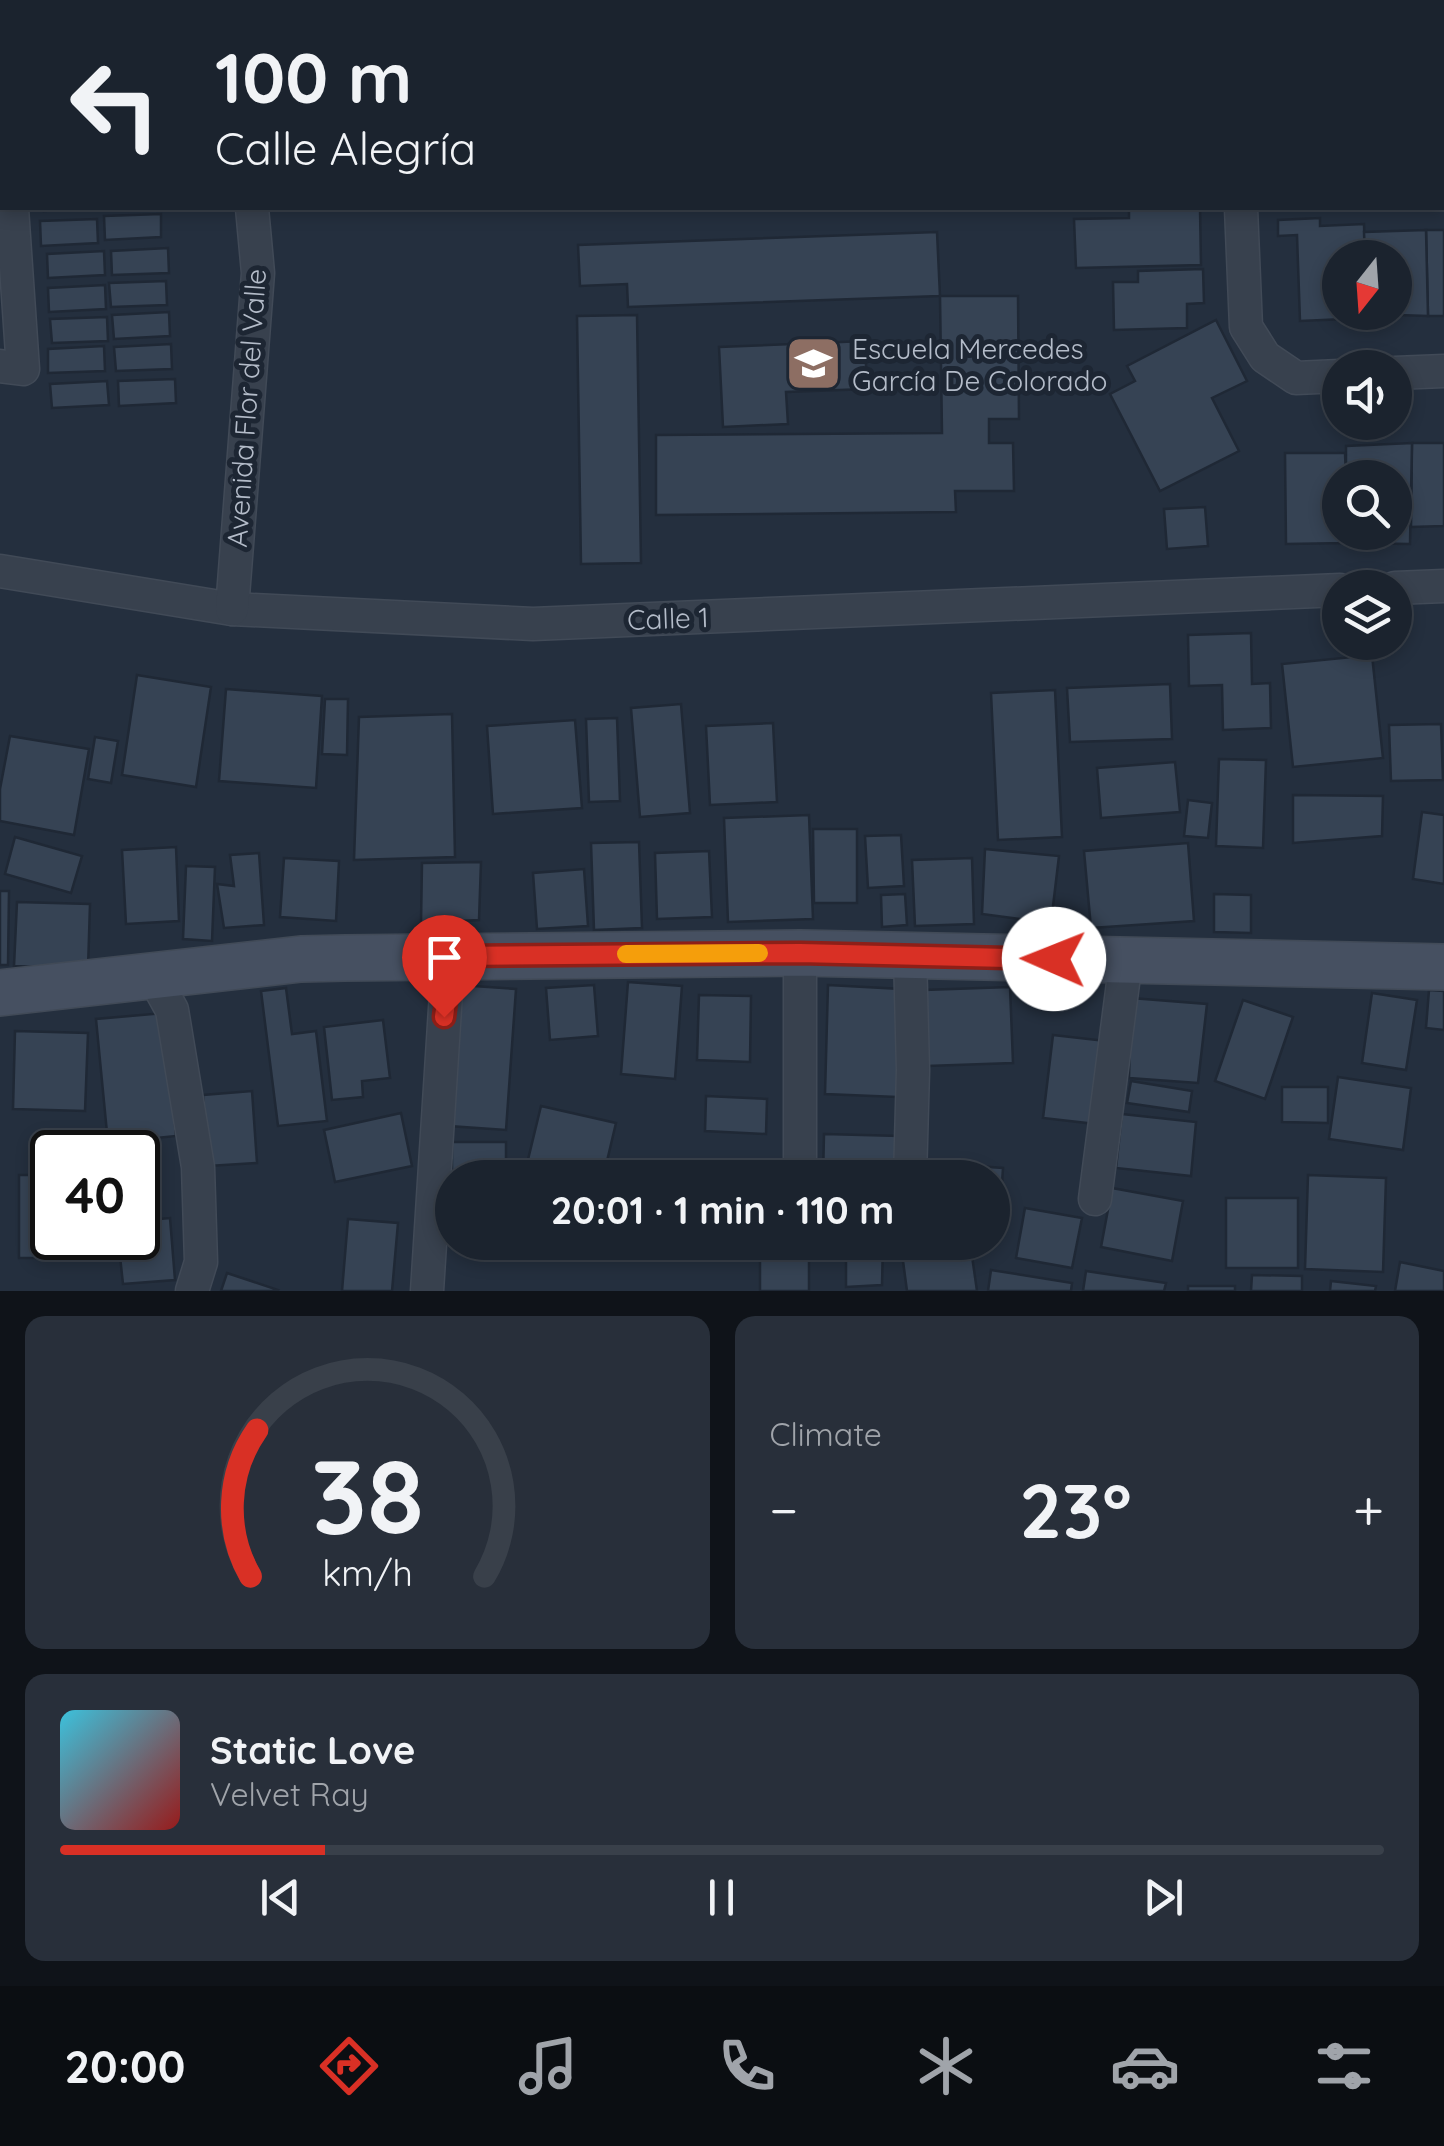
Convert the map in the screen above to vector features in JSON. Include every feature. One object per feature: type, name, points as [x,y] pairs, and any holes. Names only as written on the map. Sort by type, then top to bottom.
[{"type":"street","points":[[0,366],[23,369],[12,210]]},
{"type":"street","name":"Avenida Flor del Valle","points":[[232,609],[258,273],[252,210]]},
{"type":"street","points":[[1240,210],[1246,327],[1265,357],[1296,378],[1322,377]]},
{"type":"street","points":[[1412,372],[1444,371]]},
{"type":"street","name":"Calle 1","points":[[0,571],[232,609],[534,624],[1322,591]]},
{"type":"street","points":[[1412,587],[1444,586]]},
{"type":"street","points":[[800,953],[800,1160]]},
{"type":"street","points":[[0,992],[301,959],[452,956],[800,953],[1444,967]]},
{"type":"street","points":[[426,1291],[447,978],[452,956]]},
{"type":"street","points":[[910,956],[910,1160]]},
{"type":"street","points":[[1094,1199],[1126,960]]},
{"type":"street","points":[[152,974],[172,1010],[198,1167],[201,1262],[192,1291]]},
{"type":"building","points":[[1129,210],[1200,210],[1201,265],[1076,268],[1074,219],[1129,218]]},
{"type":"building","points":[[161,214],[161,237],[105,240],[104,216]]},
{"type":"building","points":[[1320,218],[1320,226],[1364,224],[1364,240],[1322,240],[1322,320],[1300,321],[1297,235],[1278,236],[1278,220]]},
{"type":"building","points":[[97,219],[98,243],[41,246],[40,221]]},
{"type":"building","points":[[1426,230],[1444,230],[1444,316],[1428,316]]},
{"type":"building","points":[[1426,230],[1428,316],[1412,315],[1412,240],[1364,240],[1364,232]]},
{"type":"building","points":[[937,232],[940,296],[628,307],[627,284],[580,286],[578,245]]},
{"type":"building","points":[[168,248],[169,273],[112,275],[111,251]]},
{"type":"building","points":[[104,251],[105,275],[48,278],[47,254]]},
{"type":"building","points":[[1203,269],[1204,303],[1187,304],[1187,328],[1114,330],[1113,282],[1138,282],[1138,271]]},
{"type":"building","points":[[166,281],[167,305],[111,307],[109,283]]},
{"type":"building","points":[[105,285],[106,309],[49,312],[48,288]]},
{"type":"building","points":[[940,296],[1018,296],[1019,419],[989,419],[989,443],[1013,443],[1014,491],[955,491],[956,512],[656,515],[656,435],[942,433]]},
{"type":"building","points":[[169,312],[170,336],[114,339],[112,315]]},
{"type":"building","points":[[637,315],[641,563],[581,564],[577,316]]},
{"type":"building","points":[[107,317],[108,341],[52,343],[50,319]]},
{"type":"building","points":[[1216,320],[1247,381],[1212,398],[1239,451],[1160,491],[1110,394],[1135,381],[1127,366]]},
{"type":"building","points":[[865,341],[867,389],[786,392],[788,424],[723,427],[719,347]]},
{"type":"building","points":[[171,344],[172,369],[116,371],[114,347]]},
{"type":"building","points":[[104,346],[105,371],[48,373],[48,349]]},
{"type":"building","points":[[175,379],[176,403],[119,406],[118,381]]},
{"type":"building","points":[[107,381],[109,405],[52,408],[50,384]]},
{"type":"building","points":[[1412,443],[1444,443],[1444,526],[1412,527]]},
{"type":"building","points":[[1412,443],[1412,460],[1346,460],[1346,446]]},
{"type":"building","points":[[1285,453],[1345,453],[1345,460],[1322,460],[1322,543],[1286,544]]},
{"type":"building","points":[[1205,507],[1208,546],[1167,549],[1164,509]]},
{"type":"building","points":[[1251,633],[1252,684],[1270,683],[1271,728],[1223,730],[1222,685],[1189,686],[1188,635]]},
{"type":"building","points":[[1373,660],[1383,758],[1293,767],[1282,664]]},
{"type":"building","points":[[137,675],[211,687],[196,787],[122,775]]},
{"type":"building","points":[[1170,684],[1172,739],[1070,742],[1067,688]]},
{"type":"building","points":[[226,689],[322,696],[316,788],[219,781]]},
{"type":"building","points":[[1055,690],[1062,837],[998,840],[991,693]]},
{"type":"building","points":[[325,699],[348,699],[347,755],[322,754]]},
{"type":"building","points":[[681,704],[690,813],[640,817],[631,708]]},
{"type":"building","points":[[452,714],[455,857],[354,860],[359,717]]},
{"type":"building","points":[[617,718],[620,801],[589,802],[586,719]]},
{"type":"building","points":[[575,720],[582,808],[493,814],[487,726]]},
{"type":"building","points":[[773,723],[777,802],[710,805],[706,726]]},
{"type":"building","points":[[1441,724],[1443,780],[1391,781],[1389,725]]},
{"type":"building","points":[[10,736],[89,749],[74,835],[0,821],[0,789]]},
{"type":"building","points":[[95,737],[118,741],[111,783],[88,779]]},
{"type":"building","points":[[1219,759],[1266,760],[1263,848],[1216,846]]},
{"type":"building","points":[[1175,762],[1180,812],[1101,818],[1097,768]]},
{"type":"building","points":[[1293,795],[1383,796],[1382,836],[1293,843]]},
{"type":"building","points":[[1188,800],[1212,803],[1208,838],[1184,836]]},
{"type":"building","points":[[1422,812],[1444,815],[1444,884],[1413,879]]},
{"type":"building","points":[[809,815],[813,919],[728,922],[724,818]]},
{"type":"building","points":[[813,829],[857,829],[857,903],[814,903]]},
{"type":"building","points":[[901,835],[904,886],[868,888],[865,836]]},
{"type":"building","points":[[15,837],[82,856],[71,893],[5,874]]},
{"type":"building","points":[[639,842],[642,928],[594,930],[591,843]]},
{"type":"building","points":[[1188,843],[1194,921],[1091,928],[1084,851]]},
{"type":"building","points":[[176,847],[179,921],[126,924],[122,850]]},
{"type":"building","points":[[985,849],[1059,856],[1051,923],[982,914]]},
{"type":"building","points":[[709,851],[712,917],[657,919],[655,853]]},
{"type":"building","points":[[259,853],[264,925],[224,928],[217,884],[234,886],[230,855]]},
{"type":"building","points":[[284,858],[339,861],[336,921],[280,917]]},
{"type":"building","points":[[972,858],[974,924],[915,926],[912,860]]},
{"type":"building","points":[[481,862],[479,920],[421,923],[422,863]]},
{"type":"building","points":[[186,866],[215,867],[212,941],[183,939]]},
{"type":"building","points":[[584,869],[588,926],[537,929],[533,873]]},
{"type":"building","points":[[0,891],[9,891],[8,965],[0,965]]},
{"type":"building","points":[[905,894],[907,925],[882,927],[881,895]]},
{"type":"building","points":[[1214,894],[1251,895],[1251,933],[1214,932]]},
{"type":"building","points":[[17,902],[90,904],[88,969],[14,966]]},
{"type":"building","points":[[628,982],[682,986],[675,1079],[621,1074]]},
{"type":"building","points":[[459,985],[516,989],[506,1130],[449,1126]]},
{"type":"building","points":[[594,985],[598,1036],[550,1040],[546,988]]},
{"type":"building","points":[[828,985],[901,989],[897,1097],[825,1094]]},
{"type":"building","points":[[1010,987],[1013,1063],[927,1066],[924,990]]},
{"type":"building","points":[[286,988],[292,1034],[316,1031],[327,1121],[278,1126],[261,991]]},
{"type":"building","points":[[1429,990],[1444,991],[1444,1030],[1426,1028]]},
{"type":"building","points":[[1372,993],[1417,1000],[1406,1070],[1362,1063]]},
{"type":"building","points":[[699,995],[751,996],[750,1062],[697,1060]]},
{"type":"building","points":[[1131,998],[1207,1004],[1198,1083],[1129,1078]]},
{"type":"building","points":[[1243,1000],[1293,1017],[1265,1099],[1215,1081]]},
{"type":"building","points":[[164,1013],[176,1136],[160,1138],[160,1130],[107,1130],[96,1019]]},
{"type":"building","points":[[383,1020],[390,1078],[362,1081],[363,1097],[332,1100],[324,1027]]},
{"type":"building","points":[[15,1031],[88,1033],[85,1111],[13,1109]]},
{"type":"building","points":[[1053,1035],[1106,1041],[1096,1124],[1043,1118]]},
{"type":"building","points":[[1338,1077],[1411,1088],[1403,1150],[1329,1139]]},
{"type":"building","points":[[1131,1081],[1192,1091],[1189,1112],[1127,1103]]},
{"type":"building","points":[[1282,1087],[1328,1087],[1328,1123],[1282,1122]]},
{"type":"building","points":[[252,1091],[257,1163],[208,1166],[203,1095]]},
{"type":"building","points":[[706,1096],[767,1099],[766,1134],[705,1131]]},
{"type":"building","points":[[541,1106],[616,1123],[607,1160],[528,1160]]},
{"type":"building","points":[[401,1113],[412,1166],[335,1182],[324,1130]]},
{"type":"building","points":[[1122,1114],[1196,1122],[1191,1176],[1116,1168]]},
{"type":"building","points":[[824,1134],[900,1136],[899,1160],[823,1160]]},
{"type":"building","points":[[452,1142],[506,1142],[506,1160],[452,1160]]},
{"type":"building","points":[[19,1175],[30,1175],[30,1258],[19,1258]]},
{"type":"building","points":[[1308,1175],[1386,1178],[1383,1272],[1305,1269]]},
{"type":"building","points":[[1112,1188],[1183,1201],[1172,1261],[1101,1247]]},
{"type":"building","points":[[1226,1198],[1298,1198],[1298,1268],[1226,1268]]},
{"type":"building","points":[[1025,1208],[1082,1218],[1072,1268],[1016,1258]]},
{"type":"building","points":[[170,1218],[175,1280],[123,1284],[120,1260],[160,1260],[160,1219]]},
{"type":"building","points":[[348,1219],[398,1223],[392,1291],[342,1291]]},
{"type":"building","points":[[760,1260],[809,1260],[809,1291],[760,1291]]},
{"type":"building","points":[[846,1260],[883,1260],[882,1285],[846,1287]]},
{"type":"building","points":[[903,1260],[973,1260],[977,1291],[907,1291]]},
{"type":"building","points":[[1400,1262],[1444,1271],[1444,1291],[1395,1291]]},
{"type":"building","points":[[991,1270],[1072,1283],[1071,1291],[988,1291]]},
{"type":"building","points":[[1086,1271],[1166,1283],[1164,1291],[1083,1291]]},
{"type":"building","points":[[227,1273],[278,1290],[221,1291]]},
{"type":"building","points":[[1252,1275],[1302,1276],[1302,1291],[1251,1291]]},
{"type":"building","points":[[1331,1281],[1376,1286],[1375,1291],[1330,1291]]},
{"type":"building","points":[[1188,1286],[1235,1286],[1235,1291],[1188,1291]]},
{"type":"slow traffic","points":[[626,954],[759,953]]},
{"type":"place","name":"Escuela Mercedes García De Colorado","points":[[813,364]]},
{"type":"route","points":[[444,1017],[452,956],[800,953],[1054,959]]}]
